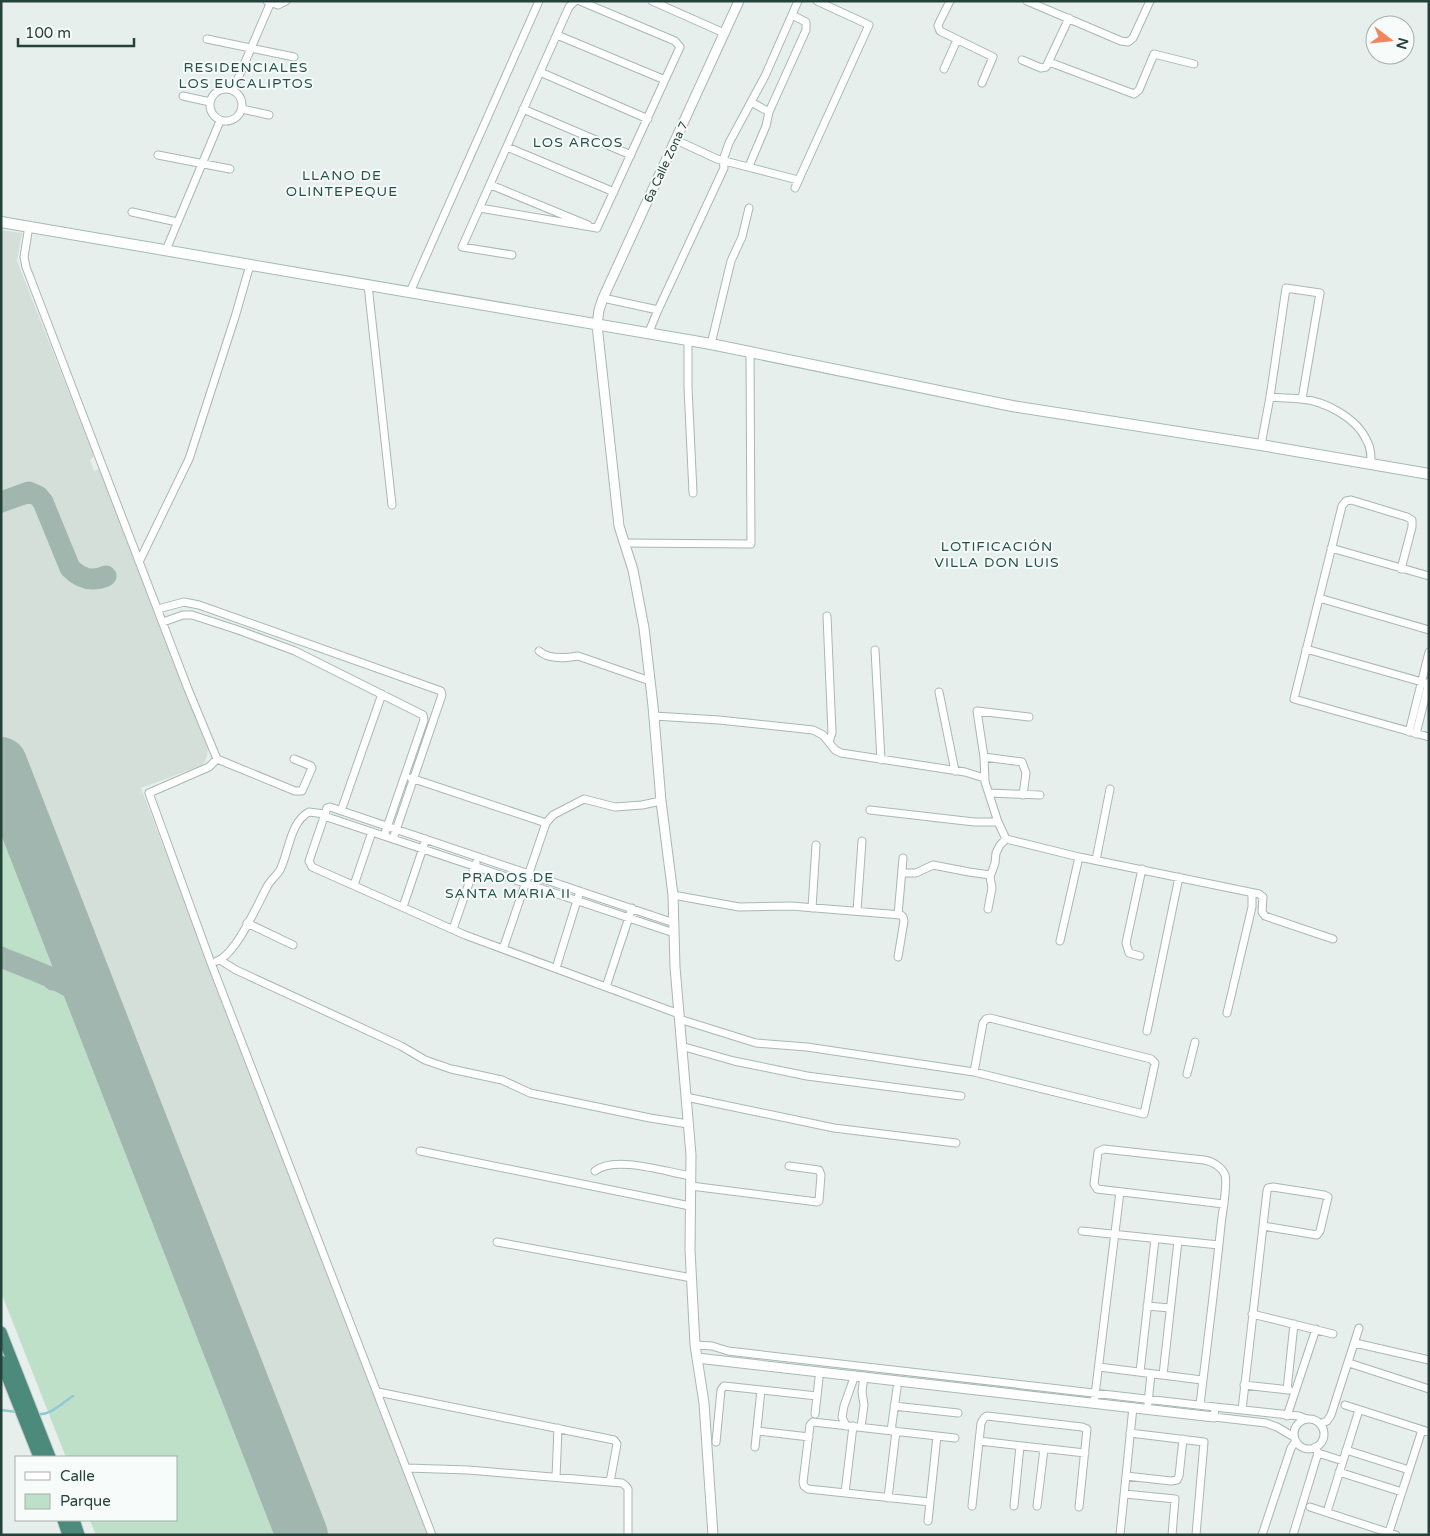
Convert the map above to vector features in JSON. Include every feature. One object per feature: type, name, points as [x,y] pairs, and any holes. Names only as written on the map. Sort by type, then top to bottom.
[{"type":"highway","points":[[1,1332],[50,1456]]},
{"type":"highway","points":[[1,1361],[39,1456]]},
{"type":"highway","points":[[63,1521],[68,1535]]},
{"type":"highway","points":[[74,1521],[80,1535]]},
{"type":"main road","points":[[1,222],[711,344],[1012,406],[1261,445],[1429,474]]},
{"type":"street","points":[[233,90],[268,2],[278,5],[286,1]]},
{"type":"street","points":[[410,292],[539,1]]},
{"type":"street","points":[[512,255],[462,247],[523,109],[570,7],[575,1]]},
{"type":"street","points":[[580,1],[678,43],[679,50],[598,228]]},
{"type":"street","points":[[652,1],[724,33]]},
{"type":"street","name":"6a Calle Zona 7","points":[[713,1535],[704,1403],[696,1345],[692,1278],[691,1176],[679,1016],[673,895],[661,801],[654,716],[641,605],[617,515],[597,325],[603,298],[739,1]]},
{"type":"street","points":[[648,334],[724,168],[724,160],[729,143],[773,58],[798,1]]},
{"type":"street","points":[[795,188],[869,25],[817,1]]},
{"type":"street","points":[[950,1],[939,23],[939,29],[943,33],[993,57],[982,82]]},
{"type":"street","points":[[1027,1],[1121,41],[1128,42],[1133,38],[1150,1]]},
{"type":"street","points":[[749,166],[766,126],[769,112],[807,26],[805,21],[792,15]]},
{"type":"street","points":[[1022,60],[1043,68],[1046,67],[1069,18]]},
{"type":"street","points":[[557,36],[665,80]]},
{"type":"street","points":[[207,39],[294,57]]},
{"type":"street","points":[[944,69],[957,40]]},
{"type":"street","points":[[1049,62],[1134,94],[1138,90],[1154,54],[1194,64]]},
{"type":"street","points":[[540,72],[648,119]]},
{"type":"street","points":[[228,88],[233,90],[242,100],[242,109],[236,118],[230,121],[220,120],[212,113],[211,98],[218,90],[228,88]]},
{"type":"street","points":[[183,96],[210,102]]},
{"type":"street","points":[[751,102],[769,112]]},
{"type":"street","points":[[242,109],[269,115]]},
{"type":"street","points":[[523,109],[631,155]]},
{"type":"street","points":[[166,250],[220,120]]},
{"type":"street","points":[[676,140],[724,160],[798,180]]},
{"type":"street","points":[[507,147],[614,192]]},
{"type":"street","points":[[158,155],[230,169]]},
{"type":"street","points":[[491,184],[598,228]]},
{"type":"street","points":[[480,208],[598,228]]},
{"type":"street","points":[[711,344],[731,261],[742,237],[749,208]]},
{"type":"street","points":[[132,212],[177,222]]},
{"type":"street","points":[[29,226],[24,251],[26,267],[217,759],[302,792],[312,768],[294,759]]},
{"type":"street","points":[[139,562],[189,459],[236,317],[250,265]]},
{"type":"street","points":[[368,285],[392,505]]},
{"type":"street","points":[[1261,445],[1286,288],[1320,293],[1302,399]]},
{"type":"street","points":[[603,298],[658,310]]},
{"type":"street","points":[[688,340],[693,494]]},
{"type":"street","points":[[624,543],[751,544],[750,353]]},
{"type":"street","points":[[1270,398],[1302,399],[1333,409],[1357,426],[1363,434],[1370,446],[1371,463]]},
{"type":"street","points":[[1401,569],[1412,527],[1412,520],[1408,517],[1360,503],[1348,500],[1344,503],[1294,699],[1429,737]]},
{"type":"street","points":[[1331,548],[1429,576]]},
{"type":"street","points":[[1319,598],[1429,630]]},
{"type":"street","points":[[158,610],[184,602],[199,605],[441,691],[442,695],[394,839]]},
{"type":"street","points":[[163,622],[182,615],[192,615],[238,630],[306,656],[424,716],[384,836]]},
{"type":"street","points":[[826,616],[832,733],[829,742]]},
{"type":"street","points":[[238,630],[242,620]]},
{"type":"street","points":[[295,651],[299,641]]},
{"type":"street","points":[[306,656],[310,645]]},
{"type":"street","points":[[1306,649],[1427,683]]},
{"type":"street","points":[[875,650],[881,760]]},
{"type":"street","points":[[539,651],[547,655],[568,658],[578,656],[650,681]]},
{"type":"street","points":[[1412,733],[1427,683],[1429,652]]},
{"type":"street","points":[[939,692],[955,771]]},
{"type":"street","points":[[341,810],[382,694]]},
{"type":"street","points":[[1006,839],[998,822],[984,778],[984,757],[977,711],[1029,717]]},
{"type":"street","points":[[654,716],[808,729],[823,734],[835,750],[841,754],[955,771],[984,778]]},
{"type":"street","points":[[984,757],[1022,762],[1026,773],[1024,794]]},
{"type":"street","points":[[217,759],[209,767],[149,793],[212,963],[432,1535]]},
{"type":"street","points":[[405,775],[546,823]]},
{"type":"street","points":[[1096,860],[1110,789]]},
{"type":"street","points":[[989,793],[1040,795]]},
{"type":"street","points":[[503,949],[546,823],[553,815],[584,799],[615,807],[642,805],[661,801]]},
{"type":"street","points":[[212,963],[220,960],[236,944],[270,882],[279,871],[299,821],[309,812],[341,810],[674,923]]},
{"type":"street","points":[[870,810],[974,822],[998,822]]},
{"type":"street","points":[[326,812],[372,832],[674,933]]},
{"type":"street","points":[[326,812],[309,864],[312,866],[453,929],[503,949],[606,986],[679,1016],[756,1043],[807,1047],[974,1072],[1144,1114],[1155,1064],[1151,1058],[990,1018],[986,1019],[983,1023],[974,1072]]},
{"type":"street","points":[[354,885],[372,832]]},
{"type":"street","points":[[1006,839],[1079,857],[1259,894],[1263,897],[1262,912],[1265,916],[1333,939]]},
{"type":"street","points":[[988,909],[992,888],[990,875],[994,868],[998,848],[1006,839]]},
{"type":"street","points":[[403,907],[426,840]]},
{"type":"street","points":[[857,911],[862,841]]},
{"type":"street","points":[[812,908],[816,845]]},
{"type":"street","points":[[453,929],[478,857]]},
{"type":"street","points":[[1060,941],[1079,857]]},
{"type":"street","points":[[898,915],[903,858]]},
{"type":"street","points":[[902,873],[916,873],[932,865],[990,875]]},
{"type":"street","points":[[1140,956],[1129,952],[1126,943],[1142,869]]},
{"type":"street","points":[[1147,1031],[1179,877]]},
{"type":"street","points":[[556,968],[580,891]]},
{"type":"street","points":[[1227,1012],[1252,907],[1252,893]]},
{"type":"street","points":[[673,895],[746,908],[790,906],[903,916],[904,921],[898,957]]},
{"type":"street","points":[[606,986],[632,908]]},
{"type":"street","points":[[247,923],[293,945]]},
{"type":"street","points":[[220,960],[236,970],[401,1046],[435,1064],[459,1072],[502,1080],[530,1093],[688,1124]]},
{"type":"street","points":[[1187,1074],[1195,1042]]},
{"type":"street","points":[[681,1046],[734,1061],[807,1076],[961,1096]]},
{"type":"street","points":[[686,1097],[834,1128],[956,1143]]},
{"type":"street","points":[[1200,1405],[1224,1204],[1225,1176],[1221,1169],[1208,1161],[1100,1150],[1098,1152],[1094,1186],[1099,1190],[1224,1204]]},
{"type":"street","points":[[420,1151],[690,1206]]},
{"type":"street","points":[[595,1171],[605,1165],[621,1163],[691,1176]]},
{"type":"street","points":[[691,1186],[818,1202],[821,1197],[821,1175],[818,1170],[789,1166]]},
{"type":"street","points":[[1242,1410],[1267,1190],[1270,1187],[1324,1194],[1328,1197],[1320,1232],[1317,1235],[1263,1226]]},
{"type":"street","points":[[1094,1403],[1120,1192]]},
{"type":"street","points":[[1082,1231],[1219,1245]]},
{"type":"street","points":[[1140,1372],[1155,1239]]},
{"type":"street","points":[[1163,1375],[1178,1241]]},
{"type":"street","points":[[497,1242],[692,1278]]},
{"type":"street","points":[[1147,1306],[1170,1308]]},
{"type":"street","points":[[1252,1314],[1333,1334]]},
{"type":"street","points":[[1287,1416],[1291,1391],[1294,1324]]},
{"type":"street","points":[[1320,1424],[1327,1421],[1331,1415],[1359,1328]]},
{"type":"street","points":[[1291,1391],[1316,1329]]},
{"type":"street","points":[[1355,1343],[1429,1360]]},
{"type":"street","points":[[696,1345],[712,1346],[738,1352],[1200,1405],[1215,1412],[1277,1427],[1306,1448],[1316,1450],[1342,1461]]},
{"type":"street","points":[[697,1358],[1149,1409],[1215,1412],[1242,1410],[1299,1416],[1320,1424],[1323,1437],[1316,1450],[1293,1535]]},
{"type":"street","points":[[1349,1363],[1429,1388]]},
{"type":"street","points":[[1099,1367],[1202,1380]]},
{"type":"street","points":[[1149,1409],[1148,1399],[1151,1374]]},
{"type":"street","points":[[853,1427],[842,1417],[844,1406],[859,1376]]},
{"type":"street","points":[[845,1493],[853,1427],[864,1405],[859,1376]]},
{"type":"street","points":[[815,1414],[818,1378]]},
{"type":"street","points":[[1244,1385],[1291,1391]]},
{"type":"street","points":[[716,1442],[719,1405],[723,1387],[817,1396]]},
{"type":"street","points":[[888,1498],[894,1406],[897,1388]]},
{"type":"street","points":[[755,1448],[761,1390]]},
{"type":"street","points":[[378,1392],[614,1440],[616,1444],[610,1482]]},
{"type":"street","points":[[1310,1507],[1392,1534],[1409,1470],[1425,1431],[1344,1405]]},
{"type":"street","points":[[894,1406],[958,1412]]},
{"type":"street","points":[[1120,1535],[1133,1407]]},
{"type":"street","points":[[1327,1512],[1359,1410]]},
{"type":"street","points":[[972,1506],[981,1422],[985,1417],[1086,1428],[1088,1432],[1079,1507]]},
{"type":"street","points":[[1262,1535],[1295,1439],[1294,1432],[1299,1423],[1307,1419]]},
{"type":"street","points":[[930,1502],[808,1489],[804,1486],[810,1425],[813,1422],[955,1438]]},
{"type":"street","points":[[556,1477],[558,1428]]},
{"type":"street","points":[[757,1431],[809,1437]]},
{"type":"street","points":[[1130,1433],[1200,1440],[1204,1442],[1196,1535]]},
{"type":"street","points":[[928,1521],[937,1436]]},
{"type":"street","points":[[1126,1476],[1177,1480],[1183,1439]]},
{"type":"street","points":[[979,1441],[1085,1453]]},
{"type":"street","points":[[1014,1506],[1020,1446]]},
{"type":"street","points":[[1038,1506],[1044,1448]]},
{"type":"street","points":[[1346,1450],[1409,1470]]},
{"type":"street","points":[[407,1468],[468,1470],[622,1483],[627,1488],[628,1535]]},
{"type":"street","points":[[1339,1472],[1402,1492]]},
{"type":"street","points":[[1125,1494],[1175,1499],[1172,1535]]},
{"type":"shaded area","points":[[1,230],[22,233],[17,261],[94,456],[90,460],[94,471],[99,469],[208,747],[203,765],[141,788],[428,1535],[96,1535],[90,1521],[178,1521],[178,1456],[66,1456],[1,1293]]},
{"type":"green space","points":[[1,794],[63,955],[62,963],[58,969],[48,969],[1,949]]},
{"type":"green space","points":[[1,966],[69,994],[79,1001],[87,1017],[288,1535],[96,1535],[90,1521],[178,1521],[178,1456],[66,1456],[1,1291]]},
{"type":"waterway","points":[[37,1414],[47,1413],[73,1396]]},
{"type":"waterway","points":[[1,1410],[17,1412]]},
{"type":"taxiway","points":[[1,502],[29,492],[38,496],[43,502],[70,568],[78,575],[91,579],[106,576]]},
{"type":"taxiway","points":[[53,980],[65,980],[72,973],[75,965],[72,947]]},
{"type":"taxiway","points":[[1,957],[61,982],[82,995],[97,1013],[107,1033]]},
{"type":"runway","points":[[1,763],[302,1535]]},
{"type":"district","name":"RESIDENCIALES LOS EUCALIPTOS","points":[[246,76]]},
{"type":"district","name":"LOS ARCOS","points":[[578,142]]},
{"type":"district","name":"LLANO DE OLINTEPEQUE","points":[[342,184]]},
{"type":"district","name":"LOTIFICACIÓN VILLA DON LUIS","points":[[997,554]]},
{"type":"district","name":"PRADOS DE SANTA MARIA II","points":[[508,886]]}]
